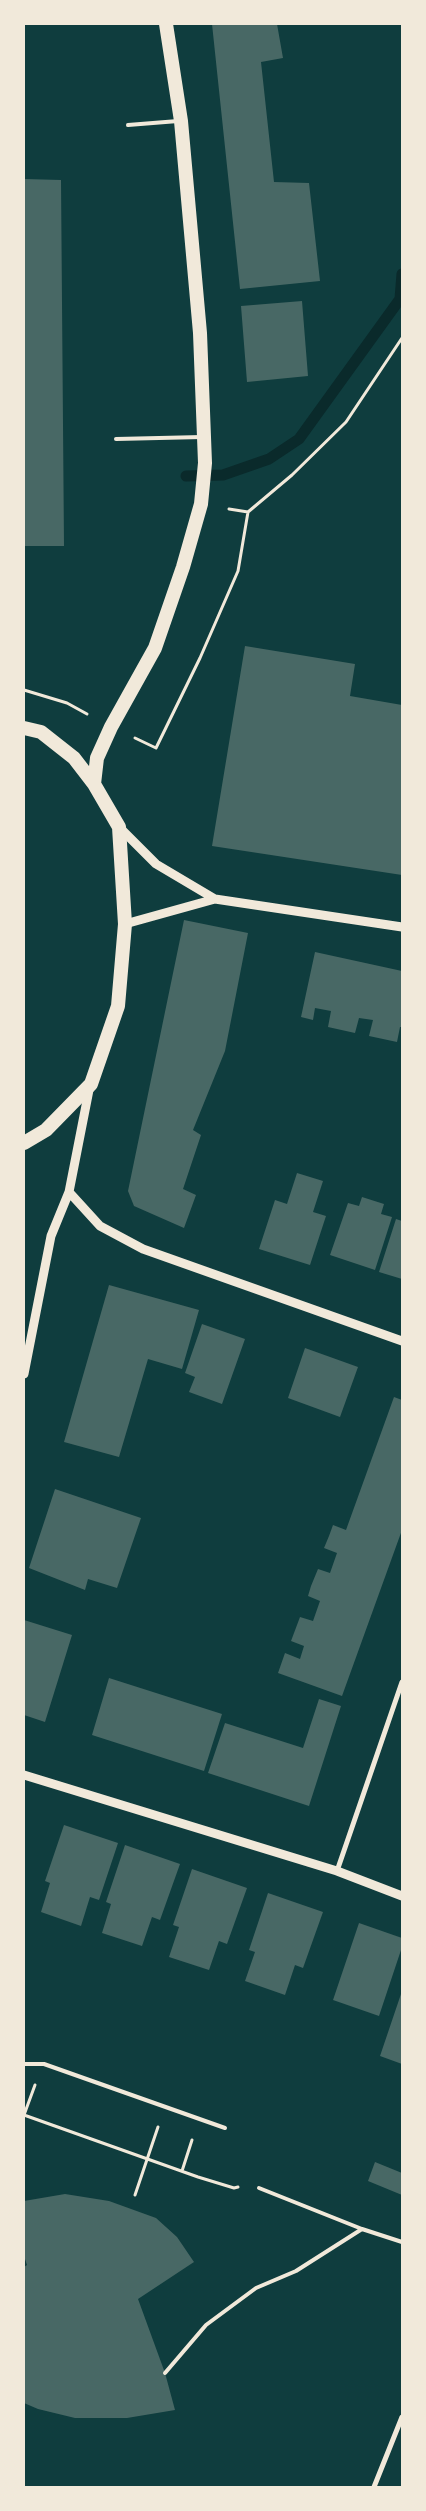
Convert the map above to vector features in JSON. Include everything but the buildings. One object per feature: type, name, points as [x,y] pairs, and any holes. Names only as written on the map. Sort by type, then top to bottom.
[{"type":"highway","points":[[94,784],[98,758],[111,727],[155,648],[183,567],[201,504],[205,463],[200,333],[181,121],[166,24]]},
{"type":"highway","points":[[24,728],[41,732],[74,758],[94,784],[119,827],[125,924],[118,1006],[90,1084],[46,1130],[24,1143]]},
{"type":"street","points":[[119,827],[156,864],[215,900]]},
{"type":"street","points":[[125,924],[215,900],[402,927]]},
{"type":"street","points":[[24,1374],[51,1236],[69,1192],[90,1084]]},
{"type":"street","points":[[69,1192],[100,1226],[143,1249],[402,1341]]},
{"type":"street","points":[[337,1871],[402,1682]]},
{"type":"street","points":[[24,1774],[337,1871],[402,1896]]},
{"type":"street","points":[[374,2487],[402,2417]]},
{"type":"lane","points":[[128,125],[181,121]]},
{"type":"lane","points":[[116,439],[204,437]]},
{"type":"lane","points":[[24,2064],[44,2064],[225,2128]]},
{"type":"lane","points":[[259,2188],[362,2229],[402,2242]]},
{"type":"lane","points":[[165,2373],[206,2326],[234,2304],[256,2288],[296,2271],[316,2260],[362,2229]]},
{"type":"path","points":[[24,690],[67,703],[111,727],[156,748],[200,658],[238,571],[248,512],[292,476],[346,422],[402,338]]},
{"type":"path","points":[[44,2064],[24,2115],[234,2188]]},
{"type":"path","points":[[135,2195],[165,2106]]},
{"type":"path","points":[[182,2171],[200,2119]]},
{"type":"waterway","points":[[186,476],[223,475],[269,459],[299,439],[400,299],[402,274]]}]
